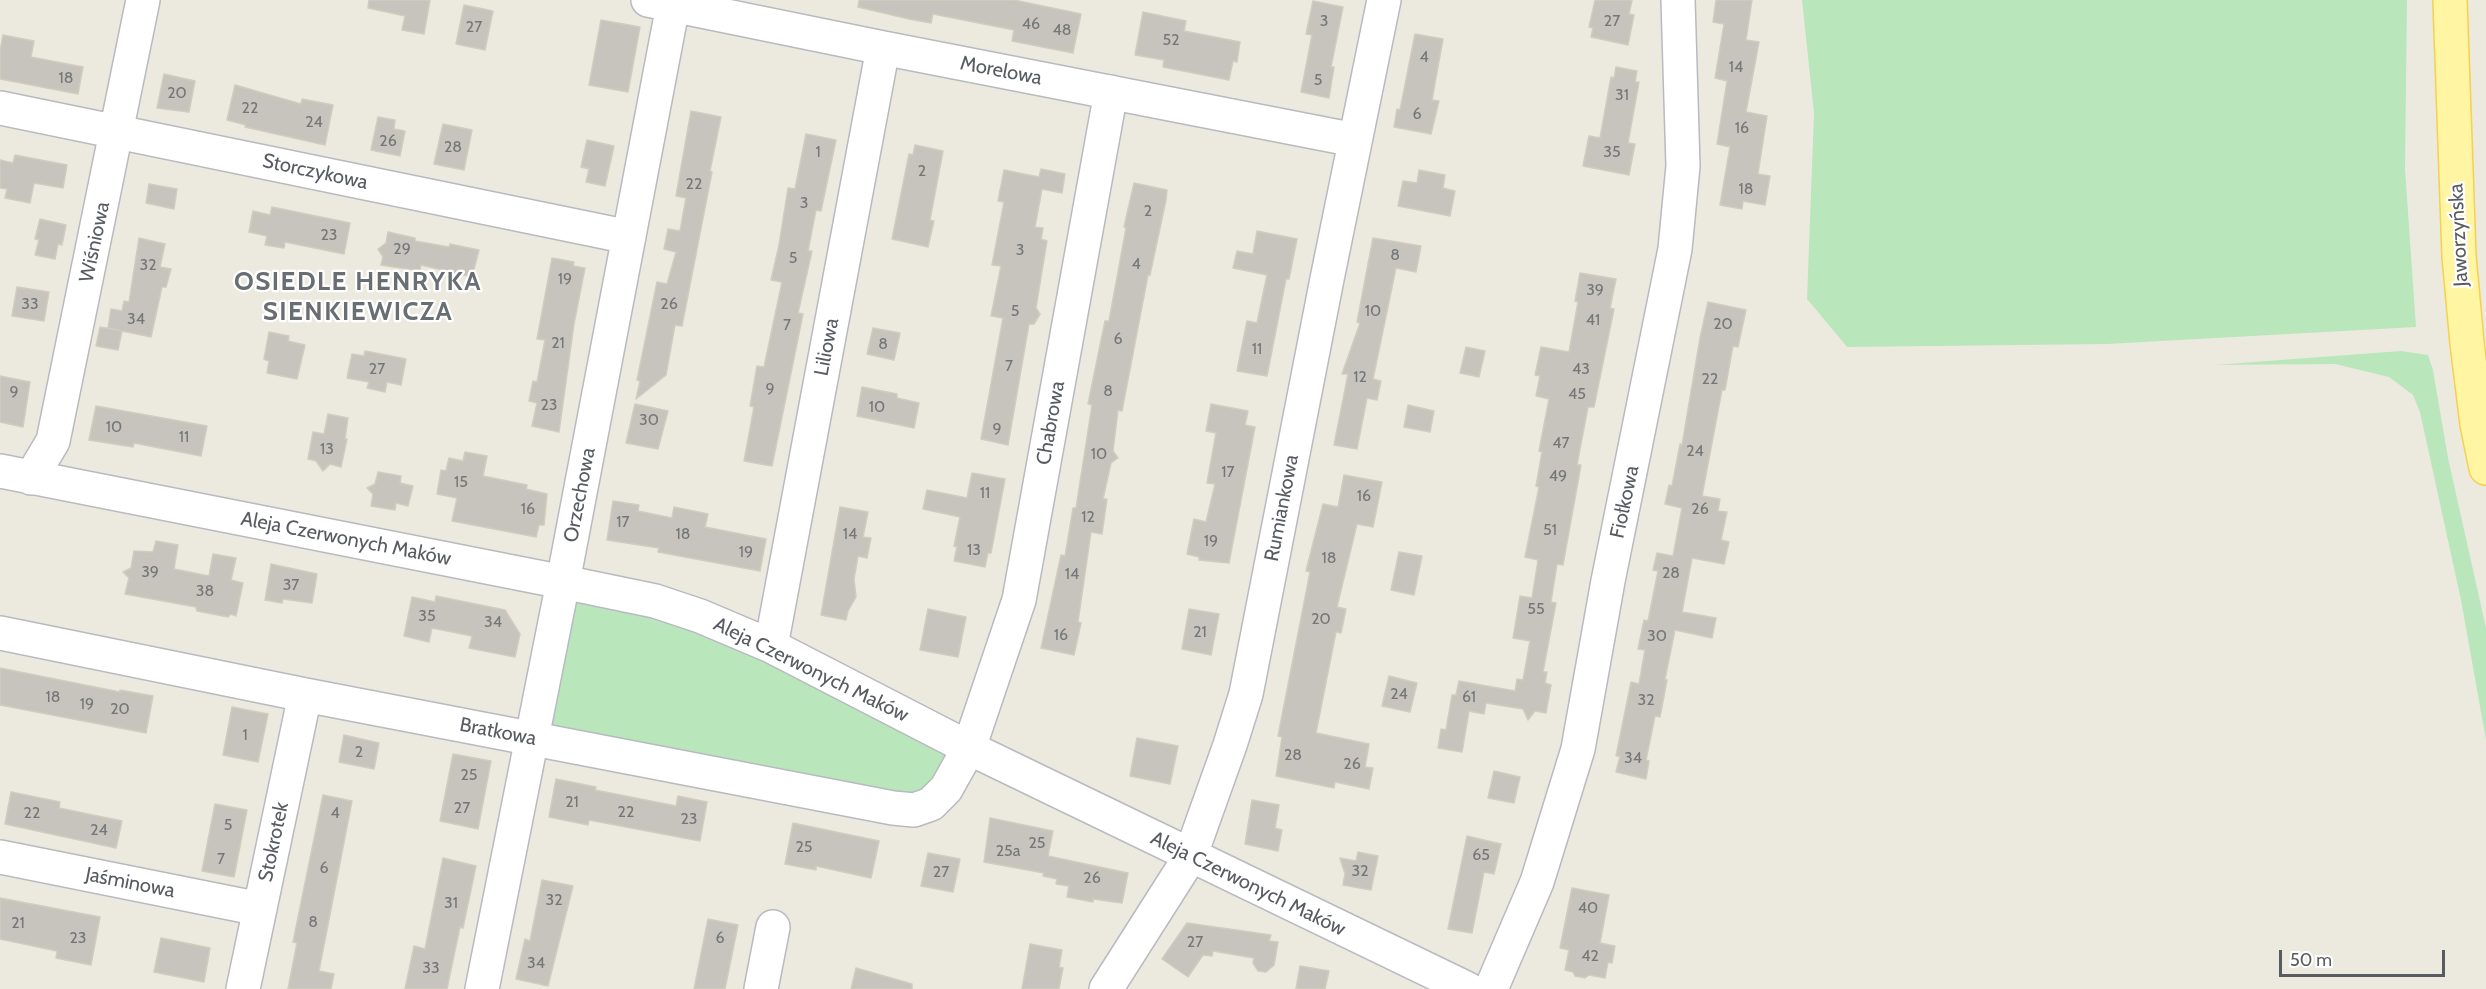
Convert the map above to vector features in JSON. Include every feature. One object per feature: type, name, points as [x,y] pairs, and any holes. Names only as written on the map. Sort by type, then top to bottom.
[{"type":"main road","name":"Jaworzyńska","points":[[2450,0],[2459,256],[2477,424],[2486,468]]},
{"type":"street","name":"Wiśniowa","points":[[16,474],[53,441],[118,131],[142,0]]},
{"type":"street","name":"Rumiankowa","points":[[1107,989],[1190,857],[1246,694],[1384,0]]},
{"type":"street","name":"Fiołkowa","points":[[1491,989],[1537,882],[1578,749],[1608,581],[1675,249],[1683,166],[1678,0]]},
{"type":"street","name":"Morelowa","points":[[665,2],[883,48],[1355,140]]},
{"type":"street","name":"Orzechowa","points":[[482,989],[629,237],[665,2]]},
{"type":"street","name":"Liliowa","points":[[771,646],[883,48]]},
{"type":"street","name":"Chabrowa","points":[[969,748],[1019,600],[1111,92]]},
{"type":"street","name":"Storczykowa","points":[[0,108],[629,237]]},
{"type":"street","name":"Aleja Czerwonych Maków","points":[[16,474],[563,582],[655,602],[700,616],[771,646],[969,748],[1190,857],[1468,989]]},
{"type":"street","name":"Bratkowa","points":[[0,633],[531,739],[893,808],[914,810],[931,804],[946,789],[969,748]]},
{"type":"street","name":"Stokrotek","points":[[243,989],[305,694]]},
{"type":"street","name":"Jaśminowa","points":[[0,857],[260,909]]},
{"type":"street","points":[[761,989],[773,927]]},
{"type":"green space","points":[[1802,0],[2407,0],[2405,169],[2416,327],[2107,344],[1847,347],[1807,299],[1814,113]]},
{"type":"green space","points":[[2401,351],[2428,355],[2433,370],[2448,458],[2486,628],[2486,740],[2461,600],[2420,412],[2413,395],[2389,377],[2335,364],[2214,365]]},
{"type":"green space","points":[[564,583],[655,603],[966,749],[930,802],[532,738]]},
{"type":"building","points":[[369,0],[430,0],[424,34],[402,30],[405,16],[368,8]]},
{"type":"building","points":[[859,0],[1014,0],[1081,14],[1073,53],[1012,41],[1014,30],[933,14],[931,23],[909,19],[858,7]]},
{"type":"building","points":[[1595,0],[1632,0],[1629,14],[1634,15],[1628,45],[1591,37],[1593,28],[1589,27]]},
{"type":"building","points":[[1716,0],[1752,0],[1746,40],[1759,42],[1746,112],[1767,116],[1758,174],[1770,176],[1765,205],[1743,201],[1742,209],[1720,205],[1730,147],[1717,144],[1727,81],[1715,78],[1724,24],[1713,22]]},
{"type":"building","points":[[1313,1],[1343,7],[1331,67],[1334,67],[1329,98],[1301,92],[1312,35],[1306,34]]},
{"type":"building","points":[[464,5],[493,11],[485,50],[456,44]]},
{"type":"building","points":[[1143,12],[1186,21],[1184,31],[1240,42],[1237,62],[1233,61],[1229,80],[1163,67],[1164,60],[1135,55]]},
{"type":"building","points":[[601,20],[640,27],[628,92],[589,85]]},
{"type":"building","points":[[1415,34],[1443,39],[1432,100],[1439,101],[1431,134],[1394,127],[1397,109],[1400,110]]},
{"type":"building","points":[[3,35],[34,41],[31,57],[83,67],[78,94],[0,79],[0,51]]},
{"type":"building","points":[[1616,67],[1637,71],[1635,82],[1639,82],[1628,143],[1635,144],[1629,175],[1583,166],[1589,136],[1600,138],[1611,77],[1614,78]]},
{"type":"building","points":[[164,74],[195,81],[189,112],[157,108]]},
{"type":"building","points":[[235,85],[301,104],[302,99],[333,105],[325,145],[245,127],[246,125],[227,120]]},
{"type":"building","points":[[691,111],[721,117],[710,171],[712,172],[682,326],[675,325],[666,375],[636,399],[640,381],[637,380],[657,282],[667,284],[676,252],[664,249],[668,229],[680,231],[686,198],[676,196]]},
{"type":"building","points":[[378,117],[395,120],[394,129],[405,131],[400,156],[371,150]]},
{"type":"building","points":[[443,124],[472,130],[464,170],[434,164]]},
{"type":"building","points":[[806,134],[836,140],[821,211],[816,210],[808,251],[812,251],[798,313],[803,314],[772,466],[744,461],[754,407],[750,406],[757,366],[764,367],[782,282],[771,280],[788,188],[795,189]]},
{"type":"building","points":[[587,140],[614,146],[605,186],[586,182],[589,169],[581,167]]},
{"type":"building","points":[[915,145],[943,151],[930,220],[934,221],[928,247],[892,239],[909,154],[913,155]]},
{"type":"building","points":[[15,155],[67,165],[63,188],[34,183],[30,203],[5,198],[7,189],[0,188],[0,160],[13,163]]},
{"type":"building","points":[[1041,169],[1065,174],[1062,193],[1042,189],[1035,227],[1043,228],[1041,239],[1047,241],[1036,308],[1040,314],[1034,324],[1029,324],[1008,445],[981,439],[1003,318],[991,316],[1001,266],[992,265],[1004,202],[998,201],[1004,170],[1039,177]]},
{"type":"building","points":[[1419,170],[1445,175],[1443,188],[1455,191],[1450,216],[1398,206],[1403,181],[1417,183]]},
{"type":"building","points":[[1134,183],[1167,190],[1166,200],[1150,275],[1148,275],[1122,411],[1118,410],[1113,451],[1118,458],[1111,463],[1103,499],[1107,499],[1102,534],[1091,532],[1078,622],[1081,623],[1074,655],[1041,648],[1061,555],[1065,556],[1073,508],[1076,508],[1092,405],[1088,404],[1105,321],[1109,321],[1126,228],[1124,227]]},
{"type":"building","points":[[149,184],[177,189],[174,209],[146,203]]},
{"type":"building","points":[[272,207],[350,223],[344,254],[285,242],[284,248],[265,245],[267,236],[249,232],[253,211],[270,215]]},
{"type":"building","points":[[40,219],[66,225],[62,245],[58,244],[55,259],[35,255],[39,240],[35,239]]},
{"type":"building","points":[[1257,231],[1297,239],[1289,279],[1286,279],[1267,376],[1237,371],[1247,321],[1257,323],[1267,275],[1233,268],[1237,251],[1253,254]]},
{"type":"building","points":[[388,232],[415,238],[415,241],[449,247],[450,244],[479,250],[472,277],[421,265],[420,271],[381,265],[383,257],[378,249],[386,243]]},
{"type":"building","points":[[139,238],[165,244],[160,267],[171,269],[166,287],[162,287],[151,337],[108,328],[111,309],[122,311],[124,301],[129,302]]},
{"type":"building","points":[[1373,238],[1421,246],[1416,272],[1396,268],[1373,379],[1381,381],[1377,400],[1367,398],[1357,449],[1334,445],[1348,374],[1342,374],[1360,323],[1357,322]]},
{"type":"building","points":[[552,258],[574,262],[573,266],[585,268],[574,324],[559,432],[532,426],[537,403],[529,401],[533,381],[537,382],[545,340],[537,339]]},
{"type":"building","points":[[1580,273],[1616,279],[1610,308],[1614,309],[1594,407],[1588,407],[1577,465],[1581,465],[1563,565],[1557,564],[1551,602],[1556,603],[1543,672],[1547,672],[1545,683],[1551,685],[1546,713],[1535,711],[1528,720],[1523,709],[1486,703],[1484,714],[1469,711],[1462,752],[1438,748],[1441,729],[1446,730],[1452,695],[1456,695],[1459,681],[1515,691],[1517,679],[1523,680],[1530,641],[1513,638],[1520,596],[1532,598],[1538,560],[1525,557],[1539,487],[1536,486],[1542,452],[1539,451],[1549,399],[1536,396],[1540,376],[1535,375],[1541,347],[1569,352],[1578,302],[1575,301]]},
{"type":"building","points":[[17,287],[49,292],[44,321],[12,316]]},
{"type":"building","points":[[1708,302],[1746,310],[1738,347],[1733,346],[1725,390],[1722,390],[1702,496],[1720,499],[1718,511],[1727,512],[1721,540],[1729,542],[1724,564],[1692,558],[1682,612],[1716,618],[1712,638],[1675,630],[1660,717],[1655,716],[1646,760],[1649,761],[1646,779],[1616,772],[1620,756],[1616,756],[1631,682],[1639,684],[1645,650],[1638,649],[1644,620],[1648,621],[1658,571],[1653,570],[1657,553],[1673,556],[1682,508],[1665,504],[1669,485],[1672,486],[1680,444],[1682,445]]},
{"type":"building","points":[[100,327],[122,331],[118,350],[96,346]]},
{"type":"building","points":[[873,328],[900,333],[894,360],[867,354]]},
{"type":"building","points":[[269,332],[289,336],[288,341],[305,345],[297,379],[267,373],[269,361],[264,359]]},
{"type":"building","points":[[1466,347],[1485,351],[1479,377],[1460,373]]},
{"type":"building","points":[[365,351],[406,359],[401,385],[387,382],[385,392],[367,388],[369,382],[347,378],[352,354],[364,356]]},
{"type":"building","points":[[0,376],[30,382],[23,427],[0,422]]},
{"type":"building","points":[[862,387],[897,394],[897,398],[919,403],[914,428],[857,416]]},
{"type":"building","points":[[635,404],[668,411],[658,449],[626,443]]},
{"type":"building","points":[[1211,404],[1248,411],[1245,425],[1255,427],[1229,563],[1199,560],[1199,557],[1187,554],[1194,519],[1206,522],[1215,484],[1207,483],[1216,433],[1206,431]]},
{"type":"building","points":[[1408,405],[1434,411],[1430,432],[1404,427]]},
{"type":"building","points":[[96,406],[207,426],[201,456],[134,443],[133,447],[89,440]]},
{"type":"building","points":[[328,414],[348,418],[345,439],[347,439],[341,467],[330,464],[323,471],[316,461],[308,459],[313,432],[324,434]]},
{"type":"building","points":[[465,452],[487,456],[483,476],[527,485],[526,489],[547,494],[544,525],[539,525],[536,537],[452,521],[457,498],[437,494],[441,470],[446,471],[449,458],[463,461]]},
{"type":"building","points":[[378,472],[401,476],[400,483],[413,486],[408,506],[396,503],[395,510],[371,506],[373,494],[367,488],[375,484]]},
{"type":"building","points":[[972,473],[1005,479],[991,553],[988,553],[985,567],[954,561],[957,547],[954,546],[960,517],[923,509],[927,490],[967,498]]},
{"type":"building","points":[[1344,475],[1382,482],[1373,527],[1357,524],[1337,607],[1346,609],[1341,633],[1336,632],[1316,733],[1369,744],[1365,767],[1373,768],[1369,789],[1335,782],[1334,788],[1276,776],[1282,737],[1278,736],[1310,572],[1306,571],[1323,504],[1338,507]]},
{"type":"building","points":[[613,501],[639,505],[638,511],[672,518],[674,507],[708,514],[705,527],[766,539],[760,571],[658,552],[659,548],[607,540]]},
{"type":"building","points":[[840,507],[868,512],[863,537],[871,538],[867,558],[858,556],[854,579],[856,597],[846,620],[821,615]]},
{"type":"building","points":[[156,541],[178,545],[174,569],[209,576],[213,554],[236,558],[231,580],[243,583],[236,616],[231,614],[228,617],[197,611],[196,607],[125,594],[129,578],[123,572],[131,568],[134,551],[153,552]]},
{"type":"building","points":[[1399,552],[1422,556],[1414,595],[1391,590]]},
{"type":"building","points":[[271,564],[317,574],[312,603],[283,599],[282,603],[265,600]]},
{"type":"building","points":[[436,596],[505,610],[520,634],[515,657],[469,648],[472,636],[432,628],[429,642],[404,636],[412,597],[435,602]]},
{"type":"building","points":[[928,609],[966,617],[958,657],[920,650]]},
{"type":"building","points":[[1189,609],[1219,614],[1211,655],[1182,649]]},
{"type":"building","points":[[0,668],[120,692],[120,690],[153,696],[146,733],[0,705]]},
{"type":"building","points":[[1389,676],[1417,683],[1410,712],[1382,706]]},
{"type":"building","points":[[232,707],[268,714],[258,762],[223,755]]},
{"type":"building","points":[[344,735],[379,743],[374,769],[339,762]]},
{"type":"building","points":[[1137,738],[1178,746],[1170,784],[1130,776]]},
{"type":"building","points":[[453,754],[491,761],[478,829],[440,821]]},
{"type":"building","points":[[1494,771],[1520,777],[1514,803],[1488,798]]},
{"type":"building","points":[[556,779],[596,787],[595,790],[676,806],[678,796],[707,802],[700,841],[589,820],[588,825],[549,817]]},
{"type":"building","points":[[11,792],[60,802],[59,808],[122,821],[116,848],[5,824]]},
{"type":"building","points":[[323,795],[352,801],[319,971],[334,974],[331,989],[288,989],[297,943],[293,942]]},
{"type":"building","points":[[1252,800],[1279,805],[1275,828],[1282,830],[1278,851],[1245,844]]},
{"type":"building","points":[[215,804],[247,810],[234,877],[202,871]]},
{"type":"building","points":[[990,818],[1053,831],[1048,856],[1128,873],[1122,903],[1093,899],[1093,902],[1067,897],[1069,886],[1056,884],[1057,879],[1043,876],[1044,873],[984,862]]},
{"type":"building","points":[[793,823],[879,841],[871,878],[816,866],[816,870],[785,864]]},
{"type":"building","points":[[1467,836],[1501,844],[1494,874],[1484,872],[1472,933],[1448,929]]},
{"type":"building","points":[[1358,852],[1378,856],[1371,890],[1343,885],[1345,874],[1340,858],[1356,861]]},
{"type":"building","points":[[928,853],[960,859],[953,892],[921,886]]},
{"type":"building","points":[[443,858],[476,866],[447,989],[405,989],[414,946],[425,949]]},
{"type":"building","points":[[542,880],[573,886],[548,986],[516,979],[525,939],[530,941]]},
{"type":"building","points":[[1572,888],[1609,895],[1600,943],[1615,946],[1612,963],[1608,962],[1605,978],[1589,975],[1585,978],[1575,976],[1573,972],[1565,970],[1569,950],[1560,948]]},
{"type":"building","points":[[0,898],[100,917],[91,965],[56,958],[57,951],[0,939]]},
{"type":"building","points":[[708,919],[738,925],[725,989],[694,989]]},
{"type":"building","points":[[1187,923],[1271,935],[1269,941],[1278,942],[1274,965],[1266,972],[1258,971],[1253,963],[1254,958],[1213,951],[1212,956],[1203,955],[1188,977],[1162,959]]},
{"type":"building","points":[[161,938],[210,948],[204,982],[154,972]]},
{"type":"building","points":[[1030,944],[1062,950],[1059,967],[1063,968],[1059,989],[1022,989]]},
{"type":"building","points":[[1300,966],[1329,971],[1325,989],[1296,989]]},
{"type":"building","points":[[856,968],[912,984],[912,989],[851,989]]},
{"type":"district","name":"OSIEDLE HENRYKA SIENKIEWICZA","points":[[358,297]]}]
